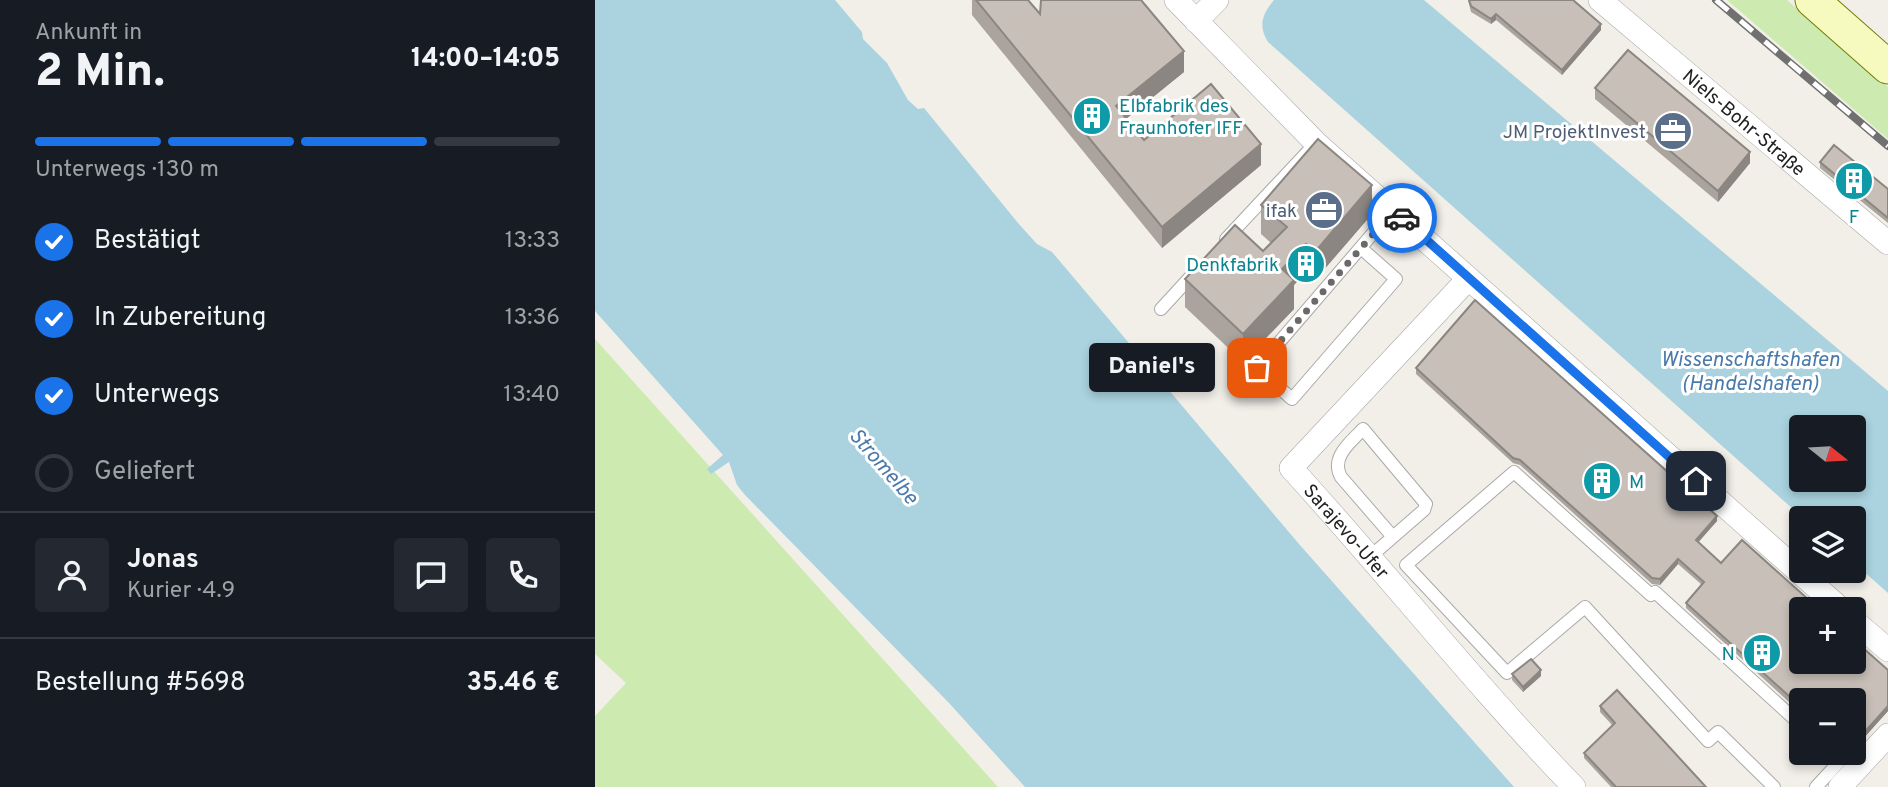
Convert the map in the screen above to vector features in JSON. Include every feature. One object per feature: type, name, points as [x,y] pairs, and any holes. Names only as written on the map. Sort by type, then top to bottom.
[{"type":"main road","points":[[1812,0],[1888,67]]},
{"type":"street","points":[[1176,0],[1316,142],[1827,597]]},
{"type":"street","points":[[1196,21],[1217,0]]},
{"type":"street","name":"Niels-Bohr-Straße","points":[[1600,0],[1888,243]]},
{"type":"street","name":"Sarajevo-Ufer","points":[[1468,279],[1291,468],[1371,556],[1532,743],[1574,787]]},
{"type":"street","points":[[1866,631],[1888,650]]},
{"type":"street","points":[[1840,787],[1888,735]]},
{"type":"lane","points":[[1217,249],[1316,142]]},
{"type":"lane","points":[[1361,248],[1396,279],[1292,399],[1257,368],[1361,248],[1394,210]]},
{"type":"lane","points":[[1161,309],[1199,268]]},
{"type":"lane","points":[[1371,556],[1393,537],[1424,510],[1426,503],[1363,429],[1343,452],[1337,470],[1393,537]]},
{"type":"lane","points":[[1774,787],[1718,732],[1708,741],[1585,607],[1507,673],[1406,565],[1514,472],[1651,595],[1655,592],[1789,714]]},
{"type":"lane","points":[[1816,787],[1836,765]]},
{"type":"green space","points":[[1727,0],[1787,0],[1888,87],[1888,139]]},
{"type":"green space","points":[[595,339],[998,787],[595,787],[595,716],[626,683],[595,654]]},
{"type":"water","name":"Stromelbe","points":[[595,0],[835,0],[862,32],[863,39],[887,63],[908,100],[918,109],[924,108],[1018,223],[1037,244],[1052,252],[1299,544],[1514,787],[1025,787],[949,703],[745,495],[737,485],[729,462],[711,474],[707,469],[723,455],[595,311]]},
{"type":"water","name":"Wissenschaftshafen (Handelshafen)","points":[[1274,0],[1424,0],[1888,391],[1888,593],[1866,574],[1866,506],[1790,506],[1268,42],[1262,25],[1264,15]]},
{"type":"building","name":"Elbfabrik des Fraunhofer IFF","points":[[976,0],[1028,0],[1040,14],[1041,0],[1141,0],[1184,51],[1116,106],[1144,140],[1211,84],[1261,144],[1162,227]]},
{"type":"building","points":[[1469,0],[1573,0],[1601,24],[1562,70],[1496,14],[1491,19],[1471,6]]},
{"type":"building","points":[[1628,50],[1750,152],[1718,191],[1595,88]]},
{"type":"building","points":[[1318,139],[1372,185],[1315,252],[1306,244],[1282,269],[1294,280],[1243,334],[1185,279],[1235,225],[1263,251],[1287,227],[1261,205]]},
{"type":"building","name":"F","points":[[1834,145],[1888,189],[1888,218],[1820,162]]},
{"type":"building","name":"M","points":[[1475,300],[1717,516],[1696,540],[1721,563],[1742,540],[1806,597],[1789,597],[1789,674],[1866,674],[1866,651],[1888,670],[1888,706],[1866,731],[1866,688],[1789,688],[1789,696],[1686,603],[1704,582],[1678,559],[1660,579],[1652,578],[1520,460],[1513,458],[1416,368]]},
{"type":"building","points":[[1531,659],[1541,670],[1523,687],[1512,674]]},
{"type":"building","points":[[1617,690],[1706,787],[1616,787],[1584,753],[1615,723],[1600,706]]},
{"type":"railway","points":[[1716,0],[1888,146]]},
{"type":"way so far","points":[[1257,368],[1394,210],[1402,218]]},
{"type":"place","name":"Elbfabrik des Fraunhofer IFF","points":[[1092,116]]},
{"type":"place","name":"JM ProjektInvest","points":[[1673,131]]},
{"type":"place","name":"F","points":[[1854,181]]},
{"type":"place","name":"ifak","points":[[1324,210]]},
{"type":"place","name":"Denkfabrik","points":[[1306,264]]},
{"type":"place","name":"Daniel's","points":[[1257,368]]},
{"type":"place","name":"M","points":[[1602,481]]},
{"type":"place","name":"N","points":[[1762,653]]},
{"type":"route","points":[[1402,218],[1696,481]]}]
